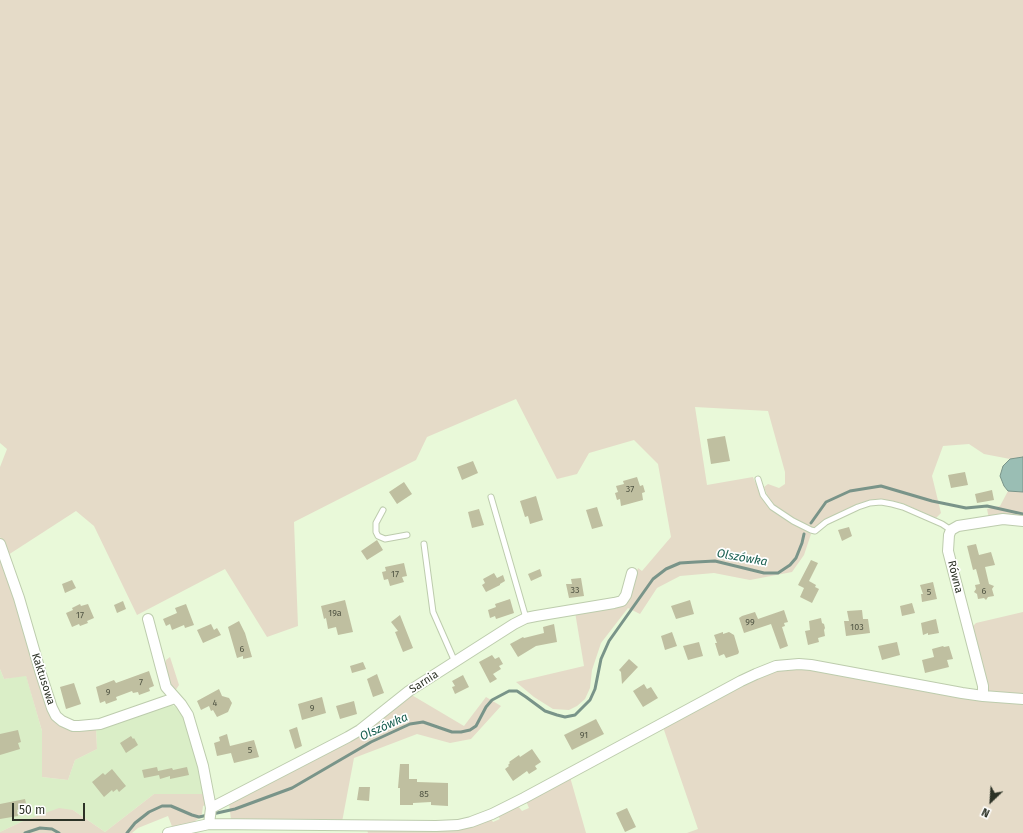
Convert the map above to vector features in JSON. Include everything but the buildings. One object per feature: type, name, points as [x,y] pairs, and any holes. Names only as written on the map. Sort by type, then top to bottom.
[{"type":"street","points":[[951,530],[958,526],[990,521],[1013,519],[1023,521]]},
{"type":"street","name":"Równa","points":[[951,530],[948,551],[982,686],[983,696]]},
{"type":"street","name":"Kaktusowa","points":[[0,544],[19,598],[40,674],[56,716],[62,721],[73,726],[100,724],[175,698]]},
{"type":"street","name":"Sarnia","points":[[210,816],[360,730],[409,691],[514,624],[526,618],[622,600],[626,595],[632,573]]},
{"type":"street","points":[[148,619],[166,687],[181,704],[188,715],[202,766],[210,816]]},
{"type":"street","points":[[168,833],[210,816],[436,826],[458,825],[471,822],[492,814],[524,798],[741,681],[776,666],[799,664],[816,666],[983,696],[1023,699]]},
{"type":"lane","points":[[758,479],[763,495],[772,507],[793,521],[811,530],[816,531],[826,522],[858,507],[870,503],[881,502],[917,512],[951,530]]},
{"type":"lane","points":[[491,497],[526,618]]},
{"type":"lane","points":[[383,510],[376,524],[376,532],[378,536],[385,539],[407,535]]},
{"type":"lane","points":[[424,544],[433,612],[455,662]]},
{"type":"shaded area","points":[[0,0],[1023,0],[1023,457],[1010,459],[984,454],[969,444],[943,446],[932,476],[941,513],[936,518],[904,504],[881,499],[870,500],[857,504],[826,520],[817,527],[812,528],[774,505],[767,495],[764,487],[768,484],[779,488],[785,484],[785,472],[768,411],[695,407],[707,485],[753,477],[761,496],[769,508],[811,534],[804,555],[792,572],[750,580],[714,573],[680,576],[657,588],[640,614],[628,608],[601,643],[592,670],[590,688],[585,699],[577,706],[569,710],[553,709],[534,697],[516,682],[584,666],[575,612],[626,599],[638,568],[642,571],[671,537],[658,464],[634,440],[589,453],[577,474],[557,479],[516,399],[427,437],[416,460],[294,522],[298,626],[267,637],[225,569],[137,615],[94,526],[76,511],[8,555],[0,537],[0,467],[7,449],[0,443]]},
{"type":"shaded area","points":[[1008,491],[1023,492],[1023,519],[989,519],[987,509],[1000,506]]},
{"type":"shaded area","points":[[0,550],[56,719],[96,728],[97,749],[75,760],[68,780],[42,777],[42,731],[26,676],[4,679],[0,669]]},
{"type":"shaded area","points":[[1023,612],[1023,696],[989,693],[971,628],[976,623]]},
{"type":"shaded area","points":[[170,657],[179,685],[175,691],[172,690],[164,667],[166,660]]},
{"type":"shaded area","points":[[798,667],[1023,702],[1023,833],[687,833],[698,829],[663,727],[769,672]]},
{"type":"shaded area","points":[[0,669],[4,679],[26,675],[42,731],[42,777],[68,780],[75,760],[97,749],[96,728],[172,705],[179,709],[185,717],[199,767],[204,794],[154,794],[105,832],[73,810],[21,822],[0,832]]},
{"type":"shaded area","points":[[410,694],[464,726],[486,697],[501,706],[471,739],[450,743],[417,734],[354,758],[342,822],[231,820],[229,803],[278,776]]},
{"type":"shaded area","points":[[570,777],[586,833],[368,833],[367,830],[491,819],[493,822],[500,819],[498,816],[518,806],[522,811],[529,808],[526,801]]},
{"type":"shaded area","points":[[154,794],[204,794],[206,805],[203,806],[202,814],[198,819],[191,824],[173,829],[168,816],[138,828],[132,833],[0,833],[21,822],[59,808],[73,810],[105,832]]},
{"type":"water","points":[[1023,457],[1023,492],[1008,491],[1000,476],[1003,466],[1010,459]]},
{"type":"waterway","name":"Olszówka","points":[[811,523],[826,502],[850,491],[881,486],[932,501],[966,508],[987,506],[1023,514]]},
{"type":"waterway","name":"Olszówka","points":[[127,833],[135,823],[149,812],[162,806],[171,806],[199,817],[235,809],[292,788],[371,742],[410,724],[423,722],[452,732],[470,730],[476,726],[486,707],[492,700],[509,691],[517,691],[545,711],[565,717],[575,715],[590,700],[595,689],[601,659],[609,641],[653,579],[666,569],[680,563],[715,561],[764,573],[778,573],[790,565],[796,558],[804,534]]},
{"type":"waterway","name":"Olszówka","points":[[25,833],[40,828],[52,829],[59,833]]}]
